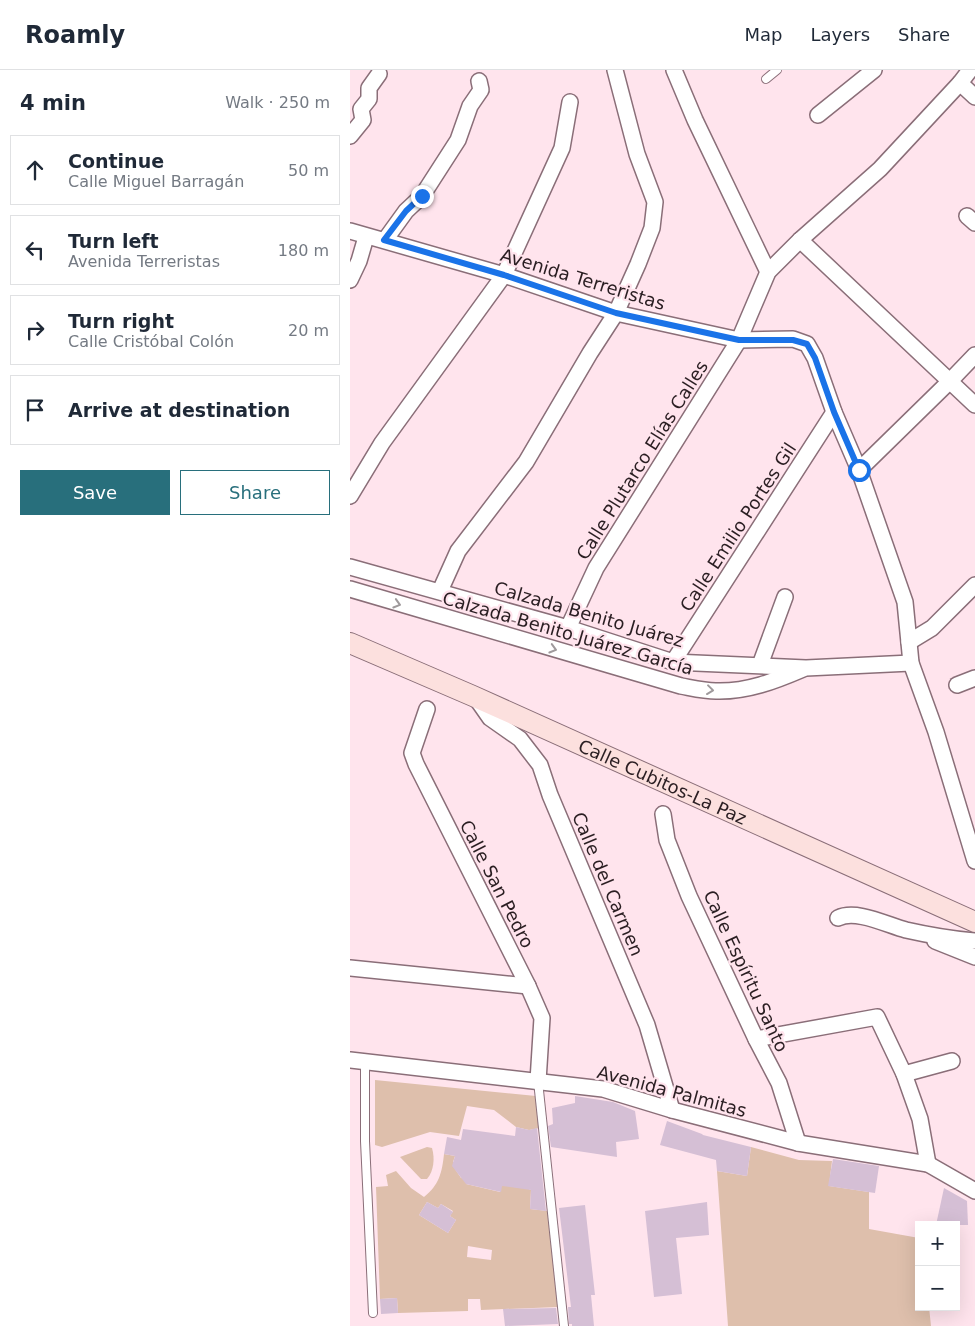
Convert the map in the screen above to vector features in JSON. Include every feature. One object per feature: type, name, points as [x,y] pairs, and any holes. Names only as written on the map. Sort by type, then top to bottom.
[{"type":"main road","name":"Calle Cubitos-La Paz","points":[[350,643],[473,696],[975,922]]},
{"type":"street","points":[[440,591],[458,551],[526,462],[590,353],[616,313],[652,228],[655,202],[636,154],[615,70]]},
{"type":"street","points":[[674,70],[695,120],[768,272]]},
{"type":"street","points":[[818,115],[874,70]]},
{"type":"street","name":"Calle Plutarco Elías Calles","points":[[568,628],[596,568],[739,340],[768,272],[800,240],[880,169],[970,70]]},
{"type":"street","points":[[350,136],[364,120],[361,110],[369,98],[369,88],[379,74]]},
{"type":"street","points":[[384,240],[406,211],[422,196],[458,140],[470,106],[481,90],[479,81]]},
{"type":"street","points":[[960,83],[975,97]]},
{"type":"street","points":[[350,496],[382,443],[442,363],[504,275],[562,148],[570,102]]},
{"type":"street","name":"Avenida Terreristas","points":[[350,231],[504,275],[616,313],[739,340],[793,340],[807,344],[815,358],[834,412]]},
{"type":"street","points":[[350,280],[366,237]]},
{"type":"street","points":[[800,240],[975,405]]},
{"type":"street","points":[[859,470],[950,382],[975,355]]},
{"type":"street","points":[[834,412],[859,470],[905,602],[911,663],[936,732],[975,861]]},
{"type":"street","name":"Calle Emilio Portes Gil","points":[[673,662],[834,412]]},
{"type":"street","name":"Calzada Benito Juárez","points":[[350,567],[568,628],[673,662],[806,668],[911,663]]},
{"type":"street","points":[[909,642],[932,628],[975,585]]},
{"type":"street","name":"Calzada Benito Juárez García","points":[[350,589],[681,686],[715,692],[742,690],[776,681],[806,668]]},
{"type":"street","points":[[760,665],[785,597]]},
{"type":"street","points":[[957,685],[975,678]]},
{"type":"street","name":"Calle del Carmen","points":[[473,696],[490,718],[520,739],[540,765],[550,795],[647,1025],[672,1110]]},
{"type":"street","name":"Calle San Pedro","points":[[427,709],[412,753],[528,986],[542,1018],[538,1081]]},
{"type":"street","name":"Calle Espíritu Santo","points":[[664,814],[667,840],[689,896],[756,1040],[779,1083],[798,1143]]},
{"type":"street","points":[[838,918],[845,915],[860,916],[906,930],[975,957]]},
{"type":"street","points":[[906,930],[975,941]]},
{"type":"street","points":[[350,968],[528,986]]},
{"type":"street","points":[[756,1040],[877,1017],[904,1074],[920,1120],[928,1164]]},
{"type":"street","name":"Avenida Palmitas","points":[[358,1061],[603,1089],[672,1110],[798,1143],[928,1164],[975,1191]]},
{"type":"street","points":[[904,1074],[952,1061]]},
{"type":"lane","points":[[766,79],[777,70]]},
{"type":"lane","points":[[358,1061],[365,1141],[373,1313]]},
{"type":"lane","points":[[538,1081],[564,1326]]},
{"type":"shaded area","points":[[375,1080],[536,1096],[540,1128],[529,1130],[516,1127],[494,1110],[467,1106],[459,1136],[430,1132],[382,1147],[375,1145]]},
{"type":"shaded area","points":[[427,1147],[432,1148],[433,1164],[427,1179],[421,1179],[400,1157]]},
{"type":"shaded area","points":[[751,1147],[799,1160],[832,1161],[829,1186],[869,1192],[869,1229],[915,1237],[915,1311],[929,1311],[931,1326],[728,1326],[717,1171],[747,1176]]},
{"type":"shaded area","points":[[444,1154],[455,1156],[453,1162],[456,1162],[455,1169],[461,1178],[466,1179],[466,1184],[500,1192],[503,1178],[531,1190],[530,1209],[548,1211],[558,1307],[481,1310],[480,1299],[468,1299],[468,1311],[398,1313],[397,1298],[380,1299],[376,1187],[388,1186],[386,1175],[396,1171],[411,1188],[424,1197],[433,1188],[441,1173]],"holes":[[[427,1202],[438,1208],[441,1204],[453,1211],[450,1216],[456,1220],[448,1233],[419,1215]],[[468,1246],[492,1250],[491,1260],[467,1257]]]},
{"type":"building","points":[[575,1096],[613,1102],[635,1111],[639,1139],[616,1142],[617,1157],[551,1147],[548,1126],[553,1124],[552,1108],[575,1103]]},
{"type":"building","points":[[667,1121],[703,1135],[751,1147],[747,1176],[717,1171],[716,1160],[660,1145]]},
{"type":"building","points":[[516,1127],[529,1130],[537,1128],[546,1211],[530,1209],[531,1190],[502,1186],[501,1192],[466,1184],[452,1166],[455,1156],[444,1154],[447,1137],[461,1140],[463,1129],[515,1136]]},
{"type":"building","points":[[833,1159],[879,1166],[875,1193],[828,1186]]},
{"type":"building","points":[[944,1188],[967,1201],[968,1225],[960,1225],[960,1221],[937,1221]]},
{"type":"building","points":[[427,1202],[438,1208],[441,1204],[453,1212],[450,1216],[456,1220],[448,1233],[419,1215]]},
{"type":"building","points":[[707,1202],[709,1235],[676,1238],[682,1294],[654,1297],[645,1211]]},
{"type":"building","points":[[585,1205],[595,1295],[591,1295],[594,1326],[572,1326],[572,1324],[569,1324],[568,1307],[571,1307],[559,1208]]},
{"type":"building","points":[[397,1298],[398,1313],[381,1314],[380,1299]]},
{"type":"building","points":[[556,1308],[558,1324],[505,1326],[503,1309]]},
{"type":"route","points":[[422,196],[406,211],[384,240],[504,275],[616,313],[739,340],[793,340],[807,344],[815,358],[834,412],[859,470]]}]
